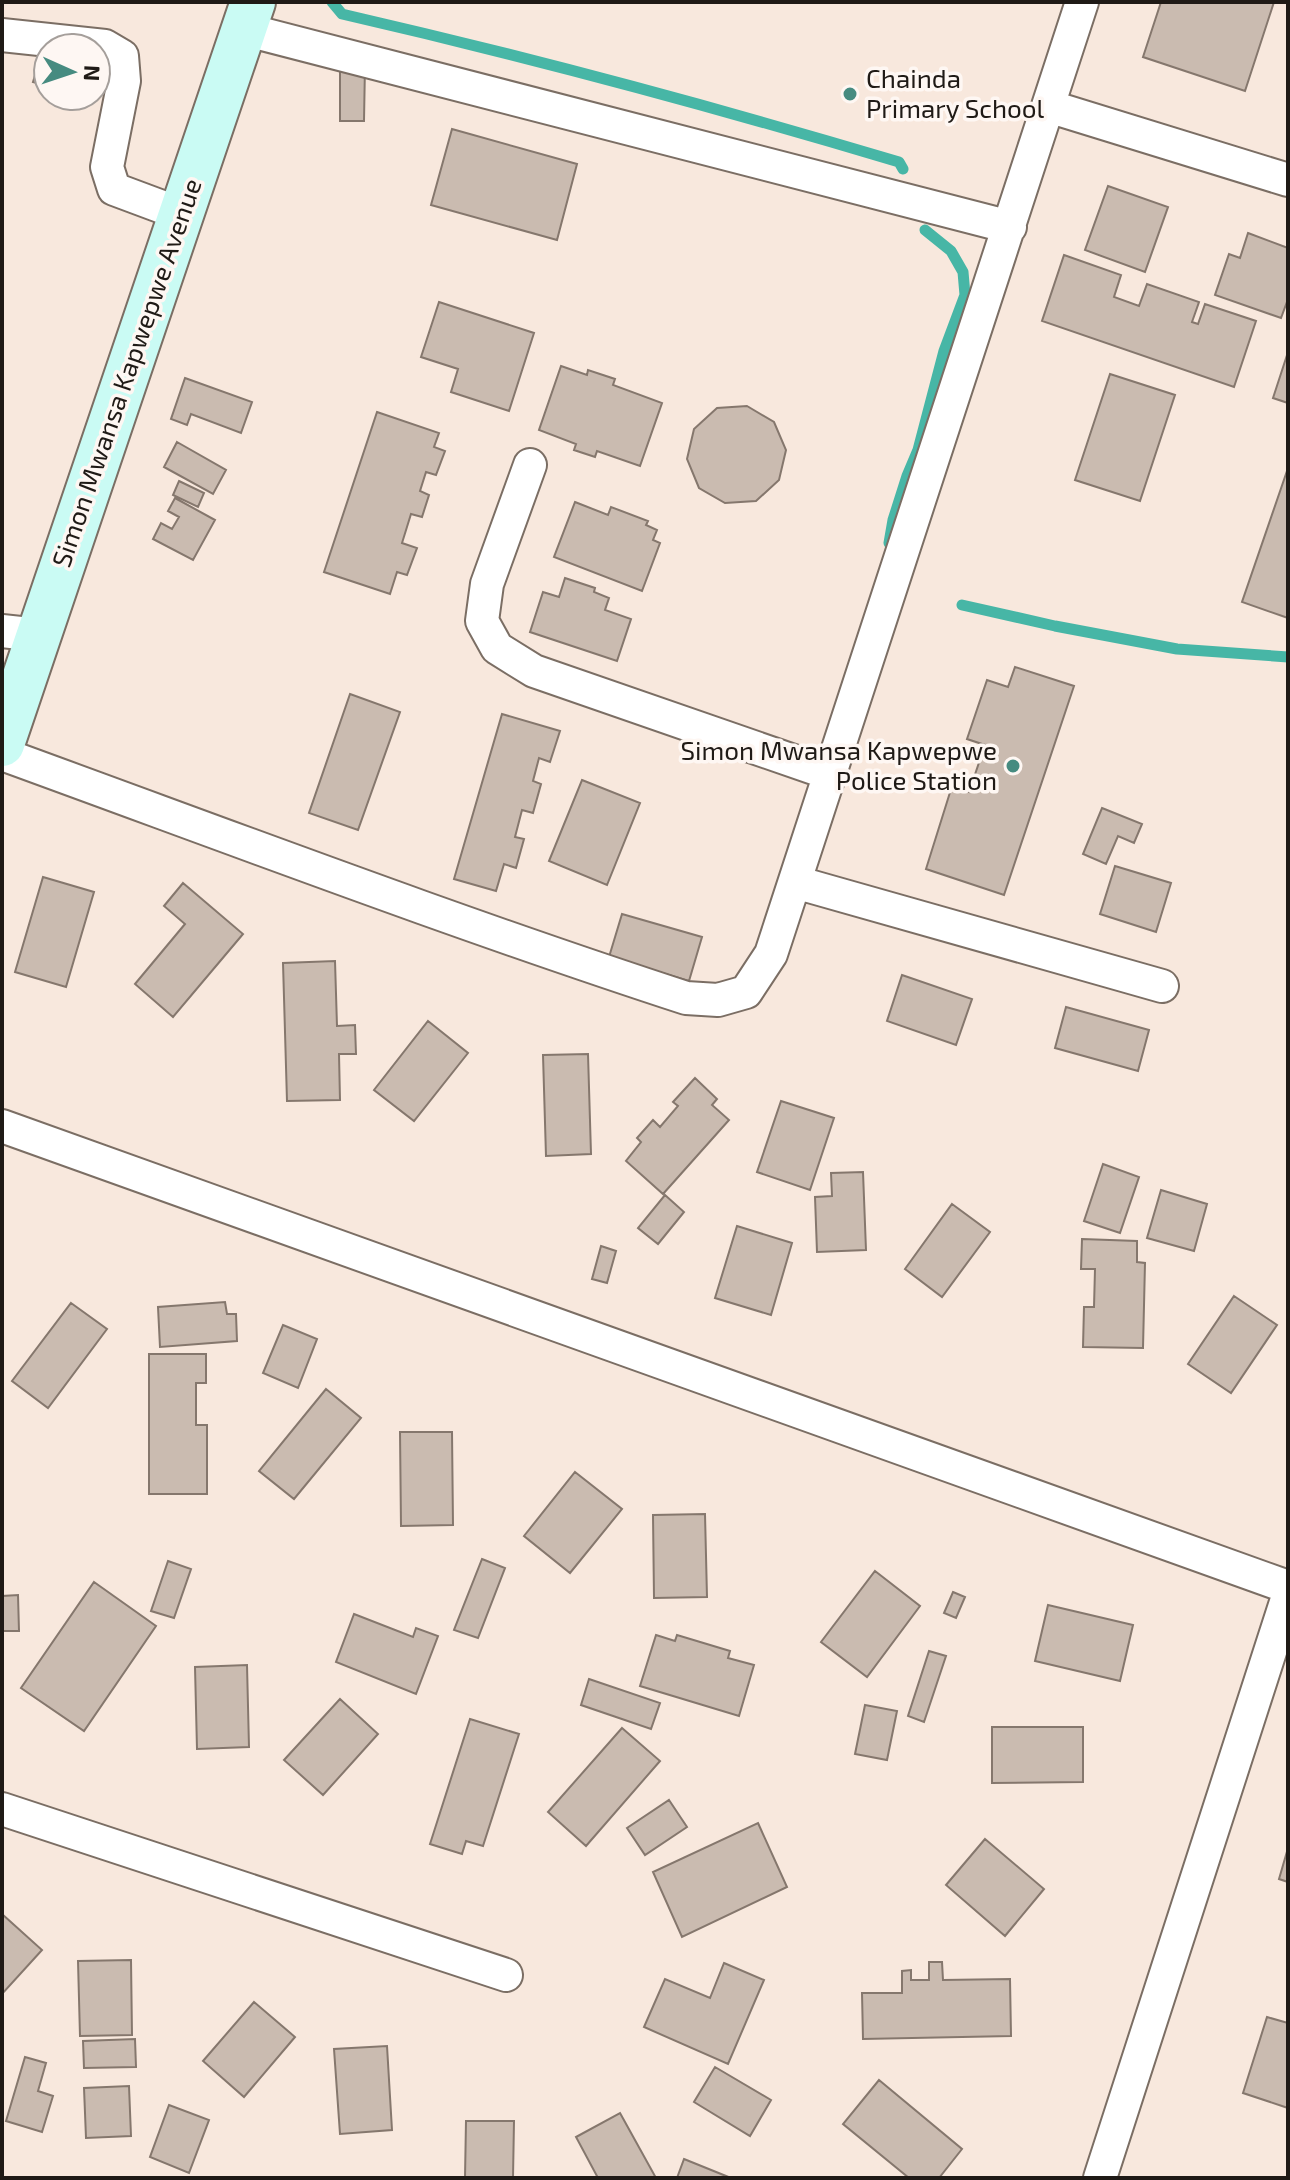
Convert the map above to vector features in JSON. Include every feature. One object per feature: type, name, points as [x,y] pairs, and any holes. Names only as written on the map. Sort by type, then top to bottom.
[{"type":"main road","name":"Simon Mwansa Kapwepwe Avenue","points":[[2,744],[20,633],[181,214],[248,16]]},
{"type":"street","points":[[2,754],[395,899],[686,998],[718,1000],[746,992],[771,954],[1082,2]]},
{"type":"street","points":[[248,16],[1010,227]]},
{"type":"street","points":[[2,35],[105,46],[122,56],[124,81],[107,167],[114,189],[181,214]]},
{"type":"street","points":[[1048,106],[1286,173]]},
{"type":"street","points":[[530,465],[487,584],[482,621],[497,648],[534,671],[831,774]]},
{"type":"street","points":[[795,882],[1162,986]]},
{"type":"street","points":[[2,1126],[1288,1587]]},
{"type":"street","points":[[1104,2177],[1288,1596]]},
{"type":"street","points":[[2,1809],[506,1975]]},
{"type":"building","points":[[1161,2],[1274,2],[1245,91],[1143,57]]},
{"type":"building","points":[[340,65],[365,65],[364,121],[340,121]]},
{"type":"building","points":[[452,129],[577,164],[557,240],[431,205]]},
{"type":"building","points":[[1108,186],[1168,207],[1145,272],[1085,250]]},
{"type":"building","points":[[1248,233],[1288,248],[1288,299],[1281,318],[1215,295],[1229,254],[1240,258]]},
{"type":"building","points":[[1064,255],[1121,275],[1114,297],[1139,306],[1147,284],[1199,302],[1192,322],[1198,324],[1205,304],[1256,321],[1234,387],[1042,321]]},
{"type":"building","points":[[439,302],[534,333],[509,411],[451,392],[458,369],[421,357]]},
{"type":"building","points":[[1288,352],[1288,403],[1273,398]]},
{"type":"building","points":[[561,366],[587,375],[588,370],[615,379],[613,385],[662,403],[640,466],[597,451],[595,457],[574,450],[576,444],[539,430]]},
{"type":"building","points":[[1110,374],[1175,395],[1140,501],[1075,480]]},
{"type":"building","points":[[185,378],[252,402],[241,433],[191,414],[187,425],[171,419]]},
{"type":"building","points":[[747,406],[774,422],[786,450],[779,480],[756,501],[725,503],[699,488],[687,459],[694,429],[717,408]]},
{"type":"building","points":[[377,412],[439,433],[434,447],[445,451],[436,475],[426,472],[420,491],[429,495],[422,517],[411,514],[402,543],[417,548],[407,575],[397,572],[390,594],[324,572]]},
{"type":"building","points":[[177,442],[226,470],[213,494],[164,467]]},
{"type":"building","points":[[1288,468],[1288,618],[1242,602]]},
{"type":"building","points":[[179,481],[204,493],[198,507],[173,495]]},
{"type":"building","points":[[175,498],[215,520],[193,560],[153,539],[161,523],[172,529],[179,517],[168,511]]},
{"type":"building","points":[[575,502],[608,515],[611,507],[648,521],[646,525],[657,530],[653,540],[660,543],[642,591],[554,557]]},
{"type":"building","points":[[565,578],[595,588],[594,592],[609,598],[605,610],[631,619],[617,661],[530,632],[543,592],[559,597]]},
{"type":"building","name":"Simon Mwansa Kapwepwe Police Station","points":[[1015,667],[1074,686],[1004,895],[926,869],[952,786],[969,792],[985,745],[967,739],[987,680],[1008,687]]},
{"type":"building","points":[[350,694],[400,712],[358,830],[309,813]]},
{"type":"building","points":[[502,714],[560,731],[550,762],[539,758],[533,781],[541,784],[533,813],[522,810],[515,837],[524,839],[516,868],[504,864],[496,891],[454,879]]},
{"type":"building","points":[[582,780],[640,803],[607,885],[549,861]]},
{"type":"building","points":[[1102,808],[1142,824],[1134,843],[1118,836],[1106,864],[1083,854]]},
{"type":"building","points":[[1115,866],[1171,883],[1156,932],[1100,914]]},
{"type":"building","points":[[43,877],[94,892],[66,987],[15,972]]},
{"type":"building","points":[[183,883],[243,934],[173,1017],[135,984],[185,924],[164,906]]},
{"type":"building","points":[[622,914],[702,937],[689,981],[609,957]]},
{"type":"building","points":[[335,961],[337,1026],[355,1025],[356,1054],[339,1054],[340,1100],[287,1101],[283,963]]},
{"type":"building","points":[[902,975],[972,999],[956,1045],[887,1021]]},
{"type":"building","points":[[1066,1007],[1149,1030],[1138,1071],[1055,1048]]},
{"type":"building","points":[[428,1021],[468,1053],[414,1121],[374,1090]]},
{"type":"building","points":[[588,1054],[591,1154],[546,1156],[543,1055]]},
{"type":"building","points":[[695,1078],[717,1099],[712,1105],[729,1120],[663,1194],[626,1161],[641,1142],[637,1138],[653,1120],[660,1127],[678,1106],[673,1102]]},
{"type":"building","points":[[781,1101],[834,1118],[810,1190],[757,1172]]},
{"type":"building","points":[[1103,1164],[1139,1177],[1120,1233],[1084,1221]]},
{"type":"building","points":[[863,1172],[866,1250],[817,1252],[815,1197],[832,1196],[831,1173]]},
{"type":"building","points":[[1161,1190],[1207,1204],[1194,1251],[1147,1238]]},
{"type":"building","points":[[665,1195],[684,1212],[658,1244],[638,1228]]},
{"type":"building","points":[[952,1204],[990,1232],[942,1297],[905,1269]]},
{"type":"building","points":[[737,1226],[792,1243],[771,1315],[715,1298]]},
{"type":"building","points":[[1082,1239],[1137,1241],[1137,1262],[1145,1263],[1143,1348],[1083,1347],[1084,1307],[1094,1307],[1095,1269],[1081,1269]]},
{"type":"building","points":[[601,1246],[616,1251],[607,1283],[592,1279]]},
{"type":"building","points":[[1234,1296],[1277,1325],[1231,1393],[1188,1364]]},
{"type":"building","points":[[225,1302],[227,1314],[236,1314],[237,1341],[160,1347],[158,1307]]},
{"type":"building","points":[[71,1303],[107,1329],[48,1408],[12,1381]]},
{"type":"building","points":[[283,1325],[317,1339],[298,1388],[263,1373]]},
{"type":"building","points":[[149,1354],[206,1354],[206,1383],[196,1383],[196,1425],[207,1425],[207,1494],[149,1494]]},
{"type":"building","points":[[326,1389],[361,1418],[294,1499],[259,1471]]},
{"type":"building","points":[[400,1432],[452,1432],[453,1525],[401,1526]]},
{"type":"building","points":[[575,1472],[622,1509],[570,1573],[524,1536]]},
{"type":"building","points":[[705,1514],[707,1597],[654,1598],[653,1515]]},
{"type":"building","points":[[482,1559],[505,1568],[478,1638],[454,1630]]},
{"type":"building","points":[[168,1561],[191,1569],[174,1618],[151,1611]]},
{"type":"building","points":[[875,1571],[920,1606],[867,1677],[821,1642]]},
{"type":"building","points":[[94,1582],[156,1626],[84,1731],[21,1688]]},
{"type":"building","points":[[953,1592],[965,1597],[956,1618],[944,1613]]},
{"type":"building","points":[[18,1595],[19,1631],[2,1631],[2,1596]]},
{"type":"building","points":[[1048,1605],[1133,1625],[1120,1681],[1035,1661]]},
{"type":"building","points":[[354,1614],[413,1637],[416,1628],[438,1636],[416,1694],[336,1662]]},
{"type":"building","points":[[656,1635],[675,1641],[677,1635],[730,1651],[728,1658],[754,1665],[739,1716],[640,1686]]},
{"type":"building","points":[[929,1651],[946,1656],[924,1722],[908,1716]]},
{"type":"building","points":[[247,1665],[249,1747],[197,1749],[195,1667]]},
{"type":"building","points":[[589,1679],[660,1703],[651,1729],[581,1705]]},
{"type":"building","points":[[340,1699],[378,1734],[323,1795],[284,1760]]},
{"type":"building","points":[[865,1705],[897,1711],[887,1760],[855,1754]]},
{"type":"building","points":[[470,1719],[519,1734],[483,1846],[466,1841],[462,1854],[430,1844]]},
{"type":"building","points":[[992,1727],[1083,1727],[1083,1782],[992,1783]]},
{"type":"building","points":[[622,1728],[660,1761],[586,1846],[548,1812]]},
{"type":"building","points":[[669,1800],[687,1827],[645,1855],[627,1828]]},
{"type":"building","points":[[758,1823],[787,1887],[682,1937],[653,1872]]},
{"type":"building","points":[[985,1839],[1044,1889],[1005,1936],[946,1885]]},
{"type":"building","points":[[1288,1848],[1288,1882],[1279,1879]]},
{"type":"building","points":[[2,1914],[42,1950],[2,1994]]},
{"type":"building","points":[[131,1960],[132,2035],[80,2036],[78,1961]]},
{"type":"building","points":[[929,1962],[942,1962],[943,1980],[1010,1979],[1011,2036],[863,2039],[862,1993],[902,1993],[902,1971],[911,1970],[911,1980],[929,1980]]},
{"type":"building","points":[[724,1963],[764,1980],[728,2064],[644,2027],[665,1979],[710,1998]]},
{"type":"building","points":[[254,2002],[295,2037],[244,2097],[203,2061]]},
{"type":"building","points":[[1267,2017],[1288,2023],[1288,2108],[1243,2093]]},
{"type":"building","points":[[135,2039],[136,2067],[84,2068],[83,2041]]},
{"type":"building","points":[[387,2046],[392,2130],[340,2134],[334,2049]]},
{"type":"building","points":[[25,2057],[46,2063],[38,2091],[53,2096],[42,2132],[6,2121]]},
{"type":"building","points":[[715,2067],[771,2100],[750,2136],[694,2102]]},
{"type":"building","points":[[879,2080],[962,2149],[939,2178],[909,2178],[843,2124]]},
{"type":"building","points":[[129,2086],[131,2136],[86,2138],[84,2088]]},
{"type":"building","points":[[169,2105],[209,2120],[189,2173],[150,2157]]},
{"type":"building","points":[[620,2113],[656,2178],[598,2178],[576,2137]]},
{"type":"building","points":[[466,2121],[514,2121],[513,2178],[465,2178]]},
{"type":"building","points":[[684,2159],[731,2178],[677,2178]]},
{"type":"waterway","points":[[332,2],[342,14],[691,102],[899,162],[903,169]]},
{"type":"waterway","points":[[889,543],[893,520],[918,450],[944,351],[965,295],[963,272],[951,251],[925,230]]},
{"type":"waterway","points":[[962,605],[1177,649],[1288,657]]},
{"type":"place","name":"Chainda Primary School","points":[[850,94]]},
{"type":"place","name":"Simon Mwansa Kapwepwe Police Station","points":[[1013,766]]}]
